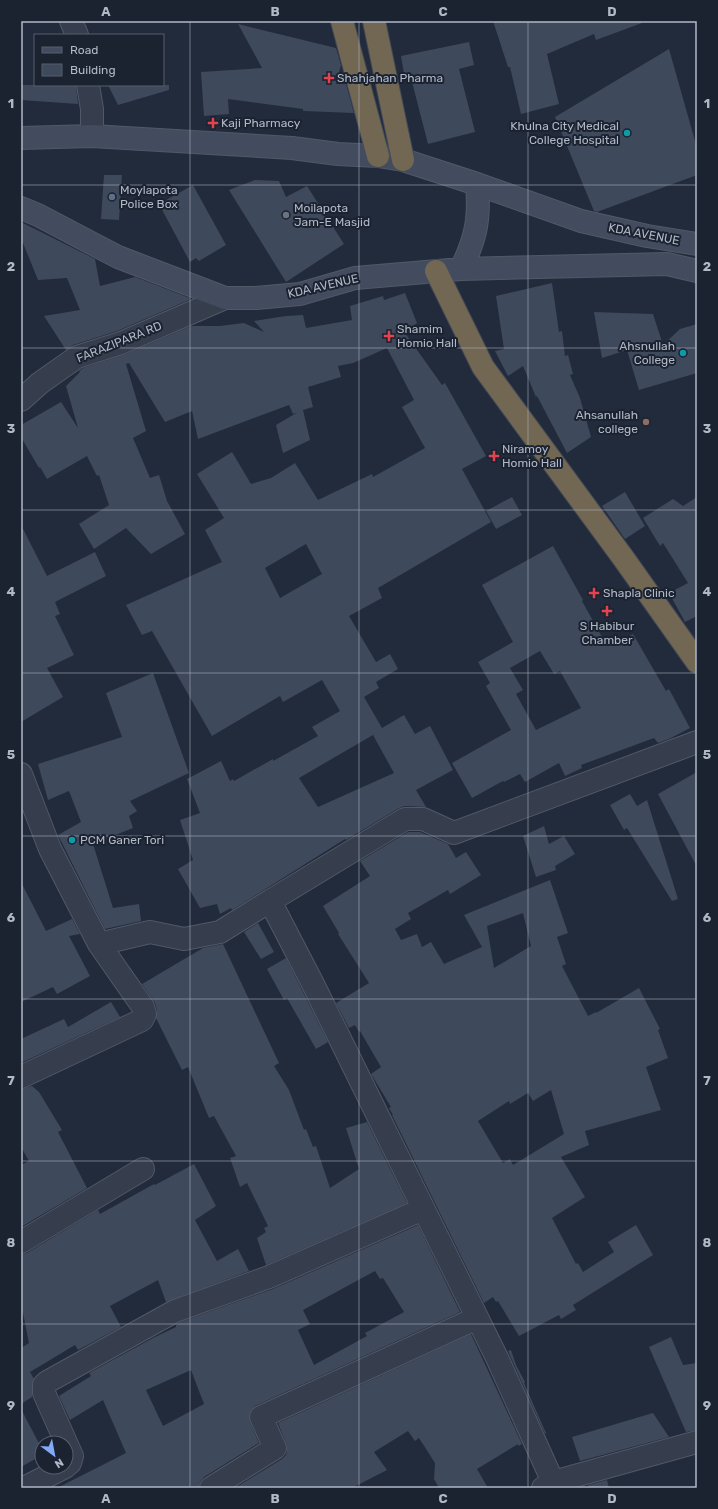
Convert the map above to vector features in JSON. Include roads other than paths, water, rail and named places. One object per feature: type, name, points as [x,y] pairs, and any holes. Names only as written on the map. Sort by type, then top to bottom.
[{"type":"highway","points":[[342,21],[378,156]]},
{"type":"highway","points":[[374,21],[403,160]]},
{"type":"highway","points":[[436,271],[483,367],[624,559],[697,662]]},
{"type":"main road","points":[[21,138],[92,136],[292,148],[338,154],[378,156]]},
{"type":"main road","name":"KDA AVENUE","points":[[378,156],[403,160],[477,184],[581,221],[648,236],[693,241]]},
{"type":"main road","points":[[461,269],[474,238],[478,220],[477,184]]},
{"type":"main road","name":"KDA AVENUE","points":[[21,208],[38,214],[118,257],[225,298],[256,298],[300,294],[355,278],[461,269],[667,264],[697,272]]},
{"type":"street","points":[[71,21],[77,34]]},
{"type":"street","points":[[88,86],[92,109],[92,136]]},
{"type":"street","name":"FARAZIPARA RD","points":[[21,400],[40,382],[77,357],[121,343],[225,298]]},
{"type":"street","points":[[99,944],[150,932],[184,939],[220,932],[405,819],[423,819],[454,833],[697,742]]},
{"type":"street","points":[[21,774],[50,849],[99,944],[143,1007],[145,1014],[142,1020],[21,1077]]},
{"type":"street","points":[[270,901],[498,1360],[548,1485],[697,1442]]},
{"type":"street","points":[[21,1242],[143,1169]]},
{"type":"street","points":[[63,1435],[44,1393],[44,1385],[47,1382],[175,1311],[269,1277],[423,1209]]},
{"type":"street","points":[[211,1488],[275,1448],[261,1417],[477,1318]]},
{"type":"street","points":[[24,1488],[48,1475]]},
{"type":"place","name":"Shahjahan Pharma","points":[[329,78]]},
{"type":"place","name":"Kaji Pharmacy","points":[[213,123]]},
{"type":"place","name":"Khulna City Medical College Hospital","points":[[627,133]]},
{"type":"place","name":"Moylapota Police Box","points":[[112,197]]},
{"type":"place","name":"Moilapota Jam-E Masjid","points":[[286,215]]},
{"type":"place","name":"Shamim Homio Hall","points":[[389,336]]},
{"type":"place","name":"Ahsnullah College","points":[[683,353]]},
{"type":"place","name":"Ahsanullah college","points":[[646,422]]},
{"type":"place","name":"Niramoy Homio Hall","points":[[494,456]]},
{"type":"place","name":"Shapla Clinic","points":[[594,593]]},
{"type":"place","name":"S Habibur Chamber","points":[[607,611]]},
{"type":"place","name":"PCM Ganer Tori","points":[[72,840]]}]
